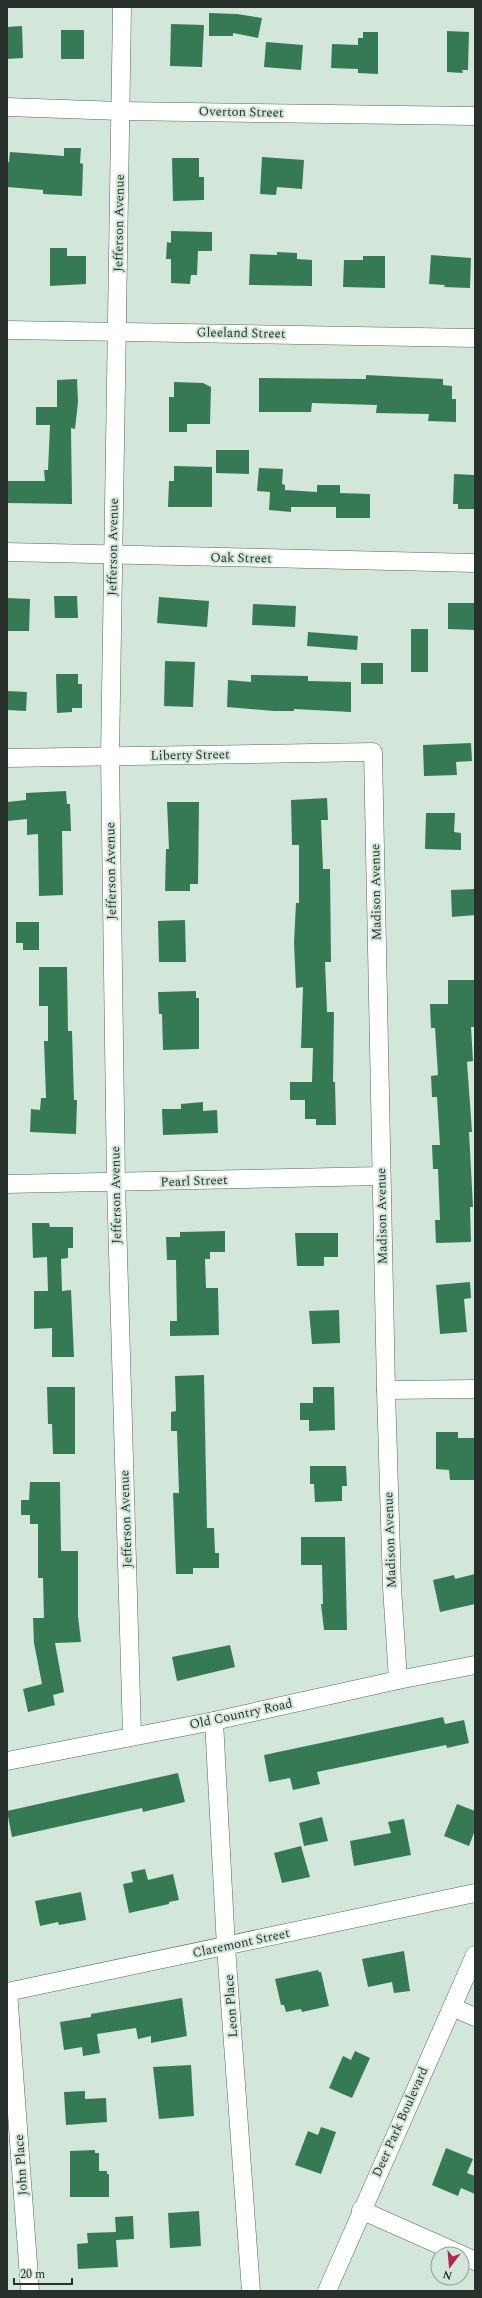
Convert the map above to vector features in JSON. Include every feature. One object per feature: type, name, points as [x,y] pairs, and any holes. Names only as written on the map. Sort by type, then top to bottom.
[{"type":"street","name":"Jefferson Avenue","points":[[122,7],[110,757],[116,1183],[132,1735]]},
{"type":"street","name":"Overton Street","points":[[7,107],[120,111],[475,116]]},
{"type":"street","name":"Gleeland Street","points":[[7,330],[475,338]]},
{"type":"street","name":"Oak Street","points":[[7,552],[475,563]]},
{"type":"street","name":"Liberty Street","points":[[7,758],[373,752]]},
{"type":"street","name":"Madison Avenue","points":[[373,752],[379,1003],[380,1176],[392,1587],[398,1680]]},
{"type":"street","name":"Pearl Street","points":[[7,1184],[116,1183],[380,1176]]},
{"type":"street","points":[[386,1390],[475,1389]]},
{"type":"street","name":"Old Country Road","points":[[7,1761],[132,1735],[214,1721],[398,1680],[475,1665]]},
{"type":"street","name":"Leon Place","points":[[214,1721],[226,1947],[251,2291]]},
{"type":"street","name":"Claremont Street","points":[[8,1992],[475,1893]]},
{"type":"street","name":"Deer Park Boulevard","points":[[327,2291],[361,2210],[475,1955]]},
{"type":"street","name":"John Place","points":[[8,1992],[30,2291]]},
{"type":"street","points":[[452,2007],[475,2017]]},
{"type":"street","points":[[361,2210],[441,2246]]},
{"type":"building","points":[[209,13],[237,14],[262,18],[258,38],[233,33],[233,36],[209,36]]},
{"type":"building","points":[[171,24],[204,25],[202,67],[170,66]]},
{"type":"building","points":[[22,26],[23,58],[7,59],[7,27]]},
{"type":"building","points":[[61,30],[84,30],[84,59],[61,59]]},
{"type":"building","points":[[447,31],[469,32],[468,70],[462,70],[463,73],[447,72]]},
{"type":"building","points":[[363,32],[378,32],[378,74],[358,73],[358,69],[331,68],[332,44],[358,45],[358,38],[363,38]]},
{"type":"building","points":[[266,42],[303,45],[301,70],[264,67]]},
{"type":"building","points":[[64,148],[81,148],[80,163],[83,164],[82,196],[43,194],[43,190],[7,187],[7,162],[9,162],[10,152],[64,156]]},
{"type":"building","points":[[262,157],[304,160],[302,189],[277,187],[276,195],[260,194]]},
{"type":"building","points":[[172,158],[199,158],[199,177],[204,177],[204,200],[173,201]]},
{"type":"building","points":[[171,231],[212,232],[212,251],[198,251],[197,275],[191,275],[190,284],[171,283],[171,259],[166,259],[167,242],[171,243]]},
{"type":"building","points":[[50,248],[67,248],[67,256],[86,256],[86,284],[50,286]]},
{"type":"building","points":[[277,252],[297,253],[297,259],[312,260],[312,286],[249,285],[250,254],[277,255]]},
{"type":"building","points":[[431,255],[471,258],[470,288],[444,287],[445,285],[429,284]]},
{"type":"building","points":[[363,256],[385,256],[385,288],[343,287],[344,260],[363,260]]},
{"type":"building","points":[[366,375],[443,379],[443,385],[452,386],[452,399],[456,399],[456,422],[428,421],[429,414],[376,413],[377,405],[312,403],[311,412],[259,412],[259,378],[366,379]]},
{"type":"building","points":[[77,379],[78,402],[75,429],[71,428],[72,504],[7,503],[7,481],[45,481],[44,470],[48,470],[50,425],[36,425],[36,407],[57,407],[57,380]]},
{"type":"building","points":[[174,382],[203,383],[211,387],[210,424],[187,424],[187,432],[169,432],[169,397],[174,397]]},
{"type":"building","points":[[216,450],[249,450],[249,474],[216,473]]},
{"type":"building","points":[[174,466],[212,467],[212,507],[168,507],[169,481],[174,481]]},
{"type":"building","points":[[259,468],[283,469],[282,484],[285,485],[285,490],[317,492],[317,485],[340,485],[340,493],[370,494],[370,518],[336,518],[336,507],[291,507],[291,512],[269,510],[270,492],[257,491]]},
{"type":"building","points":[[454,474],[475,475],[475,509],[458,509],[458,504],[453,504]]},
{"type":"building","points":[[54,596],[77,596],[78,618],[55,618]]},
{"type":"building","points":[[159,597],[209,601],[207,627],[157,623]]},
{"type":"building","points":[[7,598],[30,599],[29,631],[7,631]]},
{"type":"building","points":[[448,603],[475,603],[475,630],[448,629]]},
{"type":"building","points":[[253,604],[296,606],[295,627],[252,625]]},
{"type":"building","points":[[411,629],[428,629],[428,672],[411,672]]},
{"type":"building","points":[[308,632],[358,636],[357,650],[307,646]]},
{"type":"building","points":[[165,661],[195,662],[193,707],[164,706]]},
{"type":"building","points":[[361,663],[383,663],[383,684],[361,684]]},
{"type":"building","points":[[56,674],[78,674],[78,684],[82,684],[82,708],[72,708],[72,712],[57,713]]},
{"type":"building","points":[[251,675],[308,676],[308,681],[351,682],[351,712],[294,709],[294,711],[274,711],[227,707],[228,680],[251,682]]},
{"type":"building","points":[[7,691],[27,692],[26,711],[7,710]]},
{"type":"building","points":[[471,743],[472,761],[456,762],[457,775],[424,776],[423,745]]},
{"type":"building","points":[[66,791],[67,804],[70,804],[71,831],[62,831],[63,895],[39,896],[38,834],[27,835],[27,819],[7,821],[7,802],[26,800],[26,793]]},
{"type":"building","points":[[327,798],[328,820],[321,820],[323,869],[330,869],[331,962],[325,962],[327,1012],[334,1012],[333,1082],[335,1082],[336,1125],[316,1125],[316,1119],[305,1119],[305,1100],[290,1100],[290,1082],[312,1082],[313,1048],[301,1048],[303,987],[296,988],[294,943],[296,903],[299,903],[299,845],[292,845],[291,800]]},
{"type":"building","points":[[167,802],[199,802],[198,884],[190,884],[190,891],[165,891],[166,849],[169,849]]},
{"type":"building","points":[[426,813],[455,813],[454,832],[461,833],[461,850],[425,849]]},
{"type":"building","points":[[475,889],[475,915],[452,917],[451,890]]},
{"type":"building","points":[[185,920],[186,962],[159,962],[158,921]]},
{"type":"building","points":[[16,922],[39,922],[39,950],[23,950],[23,943],[16,943]]},
{"type":"building","points":[[39,967],[67,967],[68,1031],[72,1031],[74,1100],[77,1100],[76,1134],[30,1132],[31,1109],[40,1110],[41,1098],[46,1098],[44,1041],[48,1041],[48,1006],[39,1006]]},
{"type":"building","points":[[448,980],[475,980],[475,1027],[471,1027],[473,1061],[467,1062],[472,1132],[469,1132],[473,1207],[470,1207],[471,1242],[436,1243],[435,1220],[440,1220],[438,1169],[433,1169],[432,1145],[440,1145],[437,1097],[432,1097],[431,1076],[438,1075],[435,1028],[431,1028],[430,1004],[448,1004]]},
{"type":"building","points":[[196,991],[196,998],[199,998],[199,1049],[163,1050],[162,1014],[159,1014],[158,992]]},
{"type":"building","points":[[203,1102],[203,1111],[217,1110],[218,1133],[163,1135],[162,1109],[181,1109],[181,1104]]},
{"type":"building","points":[[32,1223],[49,1223],[50,1227],[73,1227],[73,1248],[68,1248],[68,1258],[61,1259],[62,1291],[71,1290],[74,1357],[52,1357],[52,1328],[34,1329],[34,1291],[48,1291],[47,1257],[33,1258]]},
{"type":"building","points":[[225,1231],[225,1252],[210,1252],[210,1259],[205,1259],[206,1288],[218,1288],[219,1335],[170,1336],[170,1321],[177,1321],[176,1260],[167,1260],[166,1237],[180,1237],[180,1232]]},
{"type":"building","points":[[295,1233],[338,1233],[338,1257],[324,1257],[324,1266],[297,1266]]},
{"type":"building","points":[[470,1282],[471,1298],[464,1299],[467,1332],[440,1334],[436,1285]]},
{"type":"building","points":[[339,1310],[340,1343],[312,1344],[309,1311]]},
{"type":"building","points":[[204,1375],[207,1528],[214,1528],[215,1553],[219,1553],[219,1568],[193,1568],[193,1574],[176,1574],[173,1493],[179,1493],[177,1431],[171,1431],[171,1412],[176,1411],[175,1376]]},
{"type":"building","points":[[47,1387],[75,1387],[75,1454],[53,1454],[52,1424],[48,1424]]},
{"type":"building","points":[[313,1387],[334,1387],[335,1430],[309,1431],[309,1420],[300,1420],[300,1403],[313,1403]]},
{"type":"building","points":[[436,1432],[458,1432],[458,1438],[475,1438],[475,1480],[450,1480],[449,1470],[436,1469]]},
{"type":"building","points":[[310,1466],[346,1466],[347,1486],[342,1486],[342,1501],[315,1502],[314,1484],[310,1484]]},
{"type":"building","points":[[30,1482],[60,1482],[61,1551],[78,1551],[78,1616],[81,1642],[55,1643],[64,1692],[53,1695],[55,1705],[28,1712],[23,1689],[42,1684],[34,1643],[33,1618],[44,1618],[43,1578],[38,1578],[38,1524],[30,1524],[30,1515],[21,1515],[21,1500],[29,1500]]},
{"type":"building","points":[[301,1537],[345,1537],[347,1630],[324,1630],[321,1604],[323,1604],[322,1565],[301,1565]]},
{"type":"building","points":[[475,1574],[475,1604],[440,1612],[433,1580],[454,1575],[455,1579]]},
{"type":"building","points":[[230,1645],[235,1667],[177,1681],[172,1657]]},
{"type":"building","points":[[443,1717],[445,1724],[464,1720],[469,1743],[447,1748],[446,1745],[317,1772],[320,1784],[293,1790],[290,1778],[269,1782],[264,1755]]},
{"type":"building","points":[[178,1773],[185,1802],[143,1812],[142,1808],[12,1837],[7,1811]]},
{"type":"building","points":[[457,1804],[475,1811],[475,1830],[469,1846],[444,1836]]},
{"type":"building","points":[[322,1817],[328,1841],[304,1846],[299,1823]]},
{"type":"building","points":[[404,1819],[411,1855],[354,1866],[350,1841],[391,1833],[388,1822]]},
{"type":"building","points":[[301,1846],[310,1877],[282,1883],[274,1853]]},
{"type":"building","points":[[145,1869],[148,1880],[173,1874],[179,1900],[169,1902],[169,1904],[129,1913],[123,1884],[133,1882],[131,1872]]},
{"type":"building","points":[[81,1892],[86,1920],[59,1925],[58,1922],[40,1926],[35,1901]]},
{"type":"building","points":[[404,1951],[410,1991],[394,1993],[392,1982],[368,1987],[362,1959]]},
{"type":"building","points":[[318,1970],[321,1972],[329,2006],[302,2012],[301,2009],[286,2012],[284,2005],[281,2005],[275,1979]]},
{"type":"building","points":[[182,1998],[187,2036],[151,2043],[151,2036],[138,2039],[136,2028],[97,2034],[100,2053],[83,2056],[82,2047],[64,2050],[60,2022],[91,2017],[91,2014]]},
{"type":"building","points":[[355,2051],[370,2058],[352,2098],[329,2088],[343,2056],[351,2060]]},
{"type":"building","points":[[191,2065],[194,2116],[159,2119],[153,2067]]},
{"type":"building","points":[[85,2091],[85,2099],[106,2098],[107,2122],[66,2125],[64,2092]]},
{"type":"building","points":[[321,2127],[336,2132],[321,2174],[295,2165],[308,2131],[318,2135]]},
{"type":"building","points":[[446,2148],[473,2159],[467,2173],[475,2176],[475,2194],[461,2188],[458,2196],[432,2185]]},
{"type":"building","points":[[95,2150],[95,2153],[99,2153],[99,2171],[107,2171],[107,2174],[109,2174],[109,2197],[70,2197],[70,2151]]},
{"type":"building","points":[[199,2211],[201,2246],[170,2248],[168,2213]]},
{"type":"building","points":[[133,2216],[134,2239],[116,2240],[118,2267],[78,2269],[77,2244],[88,2243],[87,2233],[116,2232],[115,2217]]}]
